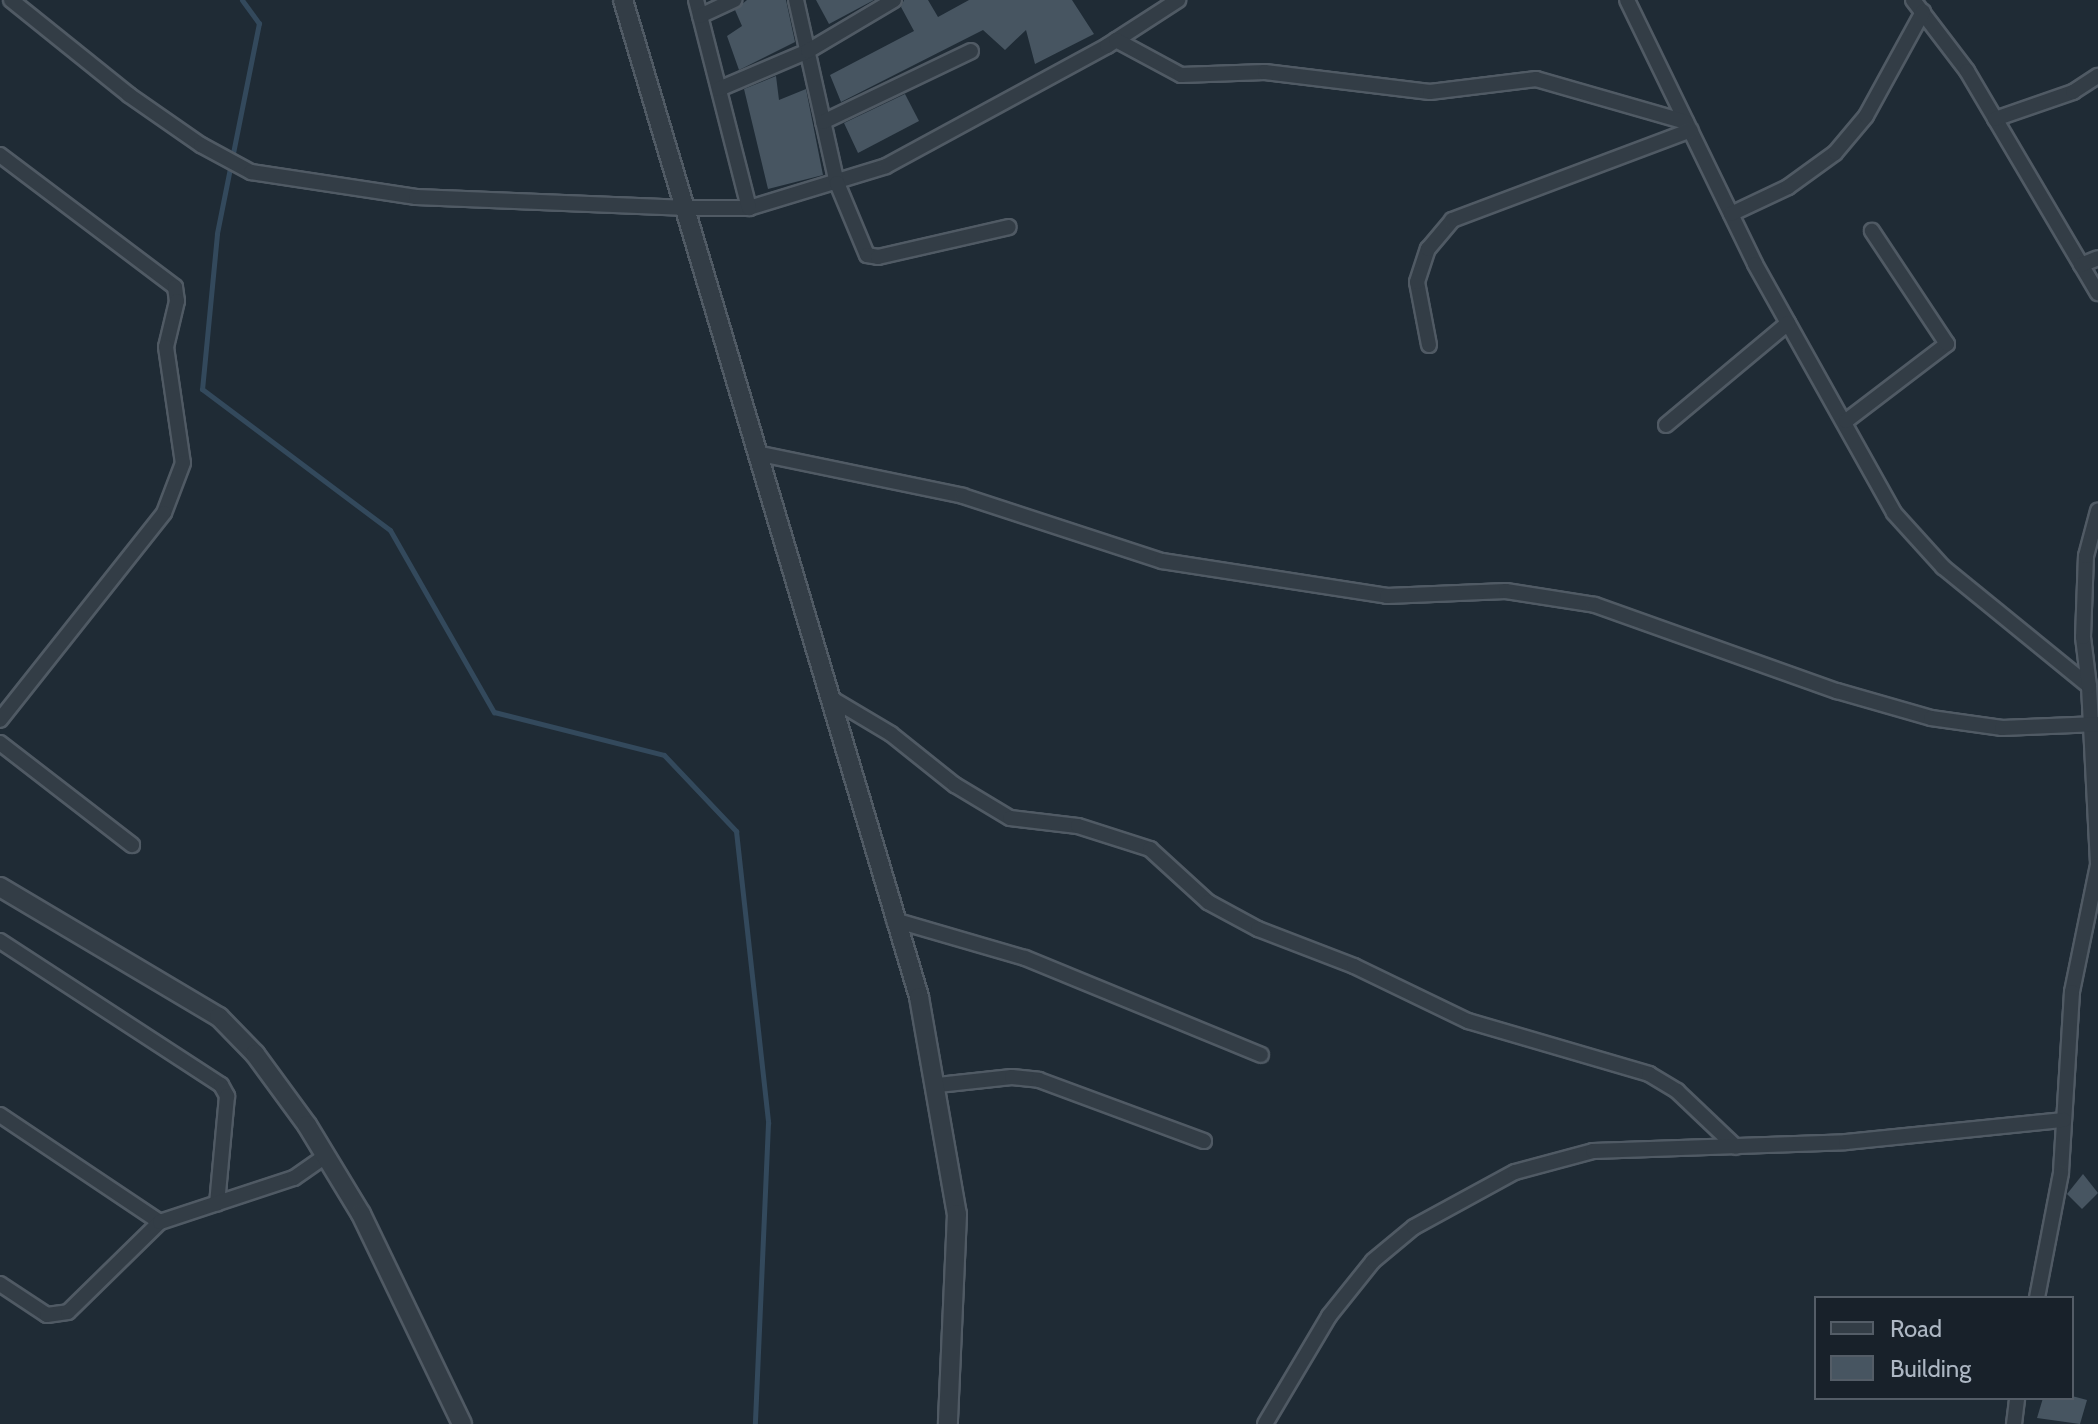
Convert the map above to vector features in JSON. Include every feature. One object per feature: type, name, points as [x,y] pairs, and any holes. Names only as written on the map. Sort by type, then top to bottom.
[{"type":"street","points":[[11,0],[201,145],[251,172],[416,197],[688,208],[749,208],[886,166],[1116,40],[1178,0]]},
{"type":"street","points":[[623,0],[688,208],[919,997],[938,1085],[957,1214],[948,1424]]},
{"type":"street","points":[[696,0],[749,208]]},
{"type":"street","points":[[700,16],[734,0]]},
{"type":"street","points":[[796,0],[837,183],[867,255],[878,257],[1009,227]]},
{"type":"street","points":[[719,89],[808,51],[894,0]]},
{"type":"street","points":[[1627,0],[1788,323],[1912,539],[2089,686]]},
{"type":"street","points":[[1731,214],[1788,187],[1835,153],[1866,116],[1918,6]]},
{"type":"street","points":[[1918,6],[1995,119],[2098,293]]},
{"type":"street","points":[[1116,40],[1181,75],[1265,72],[1430,92],[1536,79],[1688,126]]},
{"type":"street","points":[[823,122],[971,51]]},
{"type":"street","points":[[1995,119],[2073,92],[2098,76]]},
{"type":"street","points":[[1429,345],[1417,282],[1428,249],[1452,220],[1688,126]]},
{"type":"street","points":[[0,155],[175,287],[177,301],[166,347],[183,463],[180,482],[164,513],[0,720]]},
{"type":"street","points":[[1846,421],[1947,344],[1872,231]]},
{"type":"street","points":[[2081,265],[2098,258]]},
{"type":"street","points":[[1666,425],[1788,323]]},
{"type":"street","points":[[761,454],[963,496],[1162,561],[1387,596],[1506,591],[1595,605],[1837,691],[1931,718],[2002,728],[2096,724]]},
{"type":"street","points":[[2038,1296],[2056,1222],[2072,992],[2098,865],[2096,724],[2083,637],[2086,556],[2098,511]]},
{"type":"street","points":[[829,697],[891,734],[955,785],[1010,818],[1078,826],[1150,849],[1208,902],[1258,929],[1354,966],[1468,1021],[1649,1074],[1677,1091],[1736,1147]]},
{"type":"street","points":[[0,743],[132,845]]},
{"type":"street","points":[[0,887],[219,1017],[255,1054],[325,1156],[386,1260],[462,1424]]},
{"type":"street","points":[[894,920],[1025,958],[1261,1055]]},
{"type":"street","points":[[0,941],[221,1085],[227,1096],[217,1204]]},
{"type":"street","points":[[938,1085],[1012,1077],[1039,1080],[1204,1141]]},
{"type":"street","points":[[0,1115],[160,1222]]},
{"type":"street","points":[[1265,1424],[1358,1277],[1393,1243],[1438,1213],[1502,1178],[1567,1156],[1617,1149],[1736,1147],[1904,1138],[2064,1120]]},
{"type":"street","points":[[0,1284],[47,1315],[68,1312],[160,1222],[294,1178],[325,1156]]},
{"type":"street","points":[[2014,1424],[2017,1400]]},
{"type":"building","points":[[747,0],[786,0],[795,42],[739,70],[727,36],[742,26],[735,10]]},
{"type":"building","points":[[816,0],[874,0],[829,24]]},
{"type":"building","points":[[904,0],[928,0],[938,17],[969,0],[1072,0],[1094,34],[1035,64],[1026,30],[1005,50],[983,30],[841,102],[830,75],[914,31],[901,7]]},
{"type":"building","points":[[776,76],[779,100],[806,89],[823,175],[768,189],[744,89]]},
{"type":"building","points":[[905,94],[919,121],[858,153],[844,123]]},
{"type":"building","points":[[2083,1174],[2098,1193],[2082,1209],[2067,1194]]},
{"type":"building","points":[[2074,1397],[2087,1400],[2080,1424],[2037,1418],[2042,1400],[2074,1400]]},
{"type":"waterway","points":[[242,0],[259,23],[217,234],[202,389],[390,530],[494,712],[664,755],[736,831],[768,1123],[755,1424]]}]
